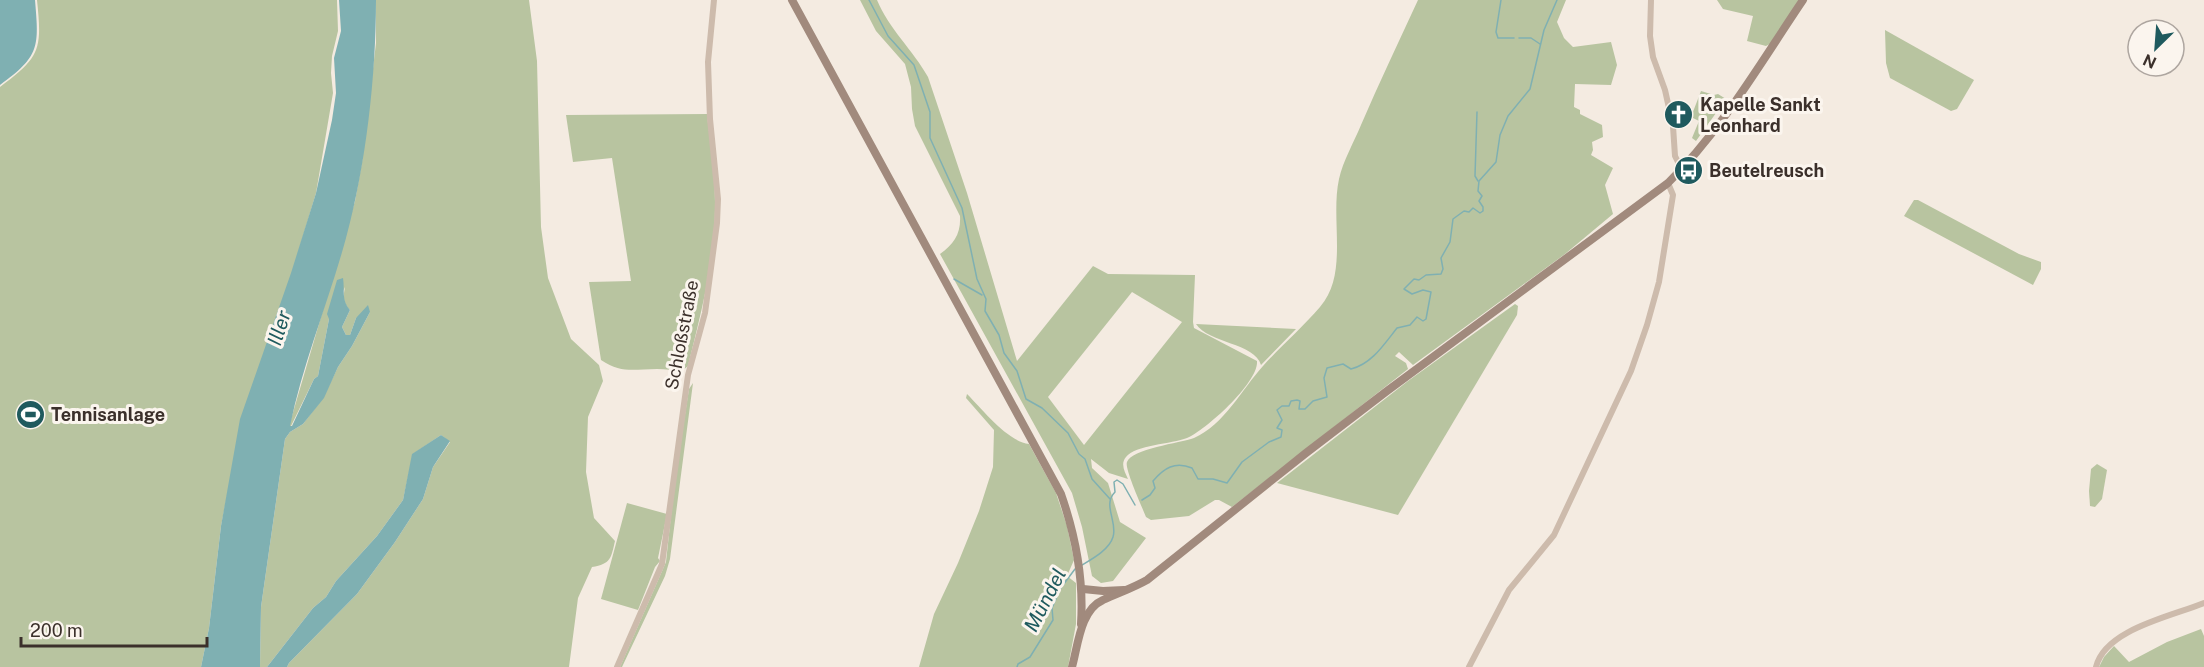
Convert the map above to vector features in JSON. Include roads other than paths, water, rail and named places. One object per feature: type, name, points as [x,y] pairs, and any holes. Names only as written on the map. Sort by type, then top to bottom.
[{"type":"main road","points":[[792,0],[1061,494],[1078,556],[1082,589],[1081,633]]},
{"type":"main road","points":[[1072,667],[1086,617],[1094,606],[1102,600],[1147,580],[1180,556],[1306,453],[1387,391],[1668,183],[1682,170],[1721,120],[1803,0]]},
{"type":"main road","points":[[1082,589],[1103,591],[1129,589]]},
{"type":"main road","points":[[1082,589],[1102,600]]},
{"type":"street","name":"Schloßstraße","points":[[617,667],[662,564],[688,375],[706,302],[718,199],[710,118],[708,62],[714,0]]},
{"type":"street","points":[[1651,0],[1650,36],[1653,57],[1665,90],[1675,140],[1675,156],[1682,170]]},
{"type":"street","points":[[1470,667],[1509,590],[1554,535],[1631,371],[1659,282],[1673,195],[1668,183]]},
{"type":"street","points":[[2096,667],[2106,649],[2116,640],[2159,618],[2204,603]]},
{"type":"water","points":[[0,0],[35,0],[37,29],[30,58],[0,85]]},
{"type":"water","name":"Iller","points":[[339,0],[376,0],[372,89],[353,210],[295,402],[290,426],[314,379],[318,376],[329,319],[327,314],[337,280],[343,278],[344,299],[350,310],[342,327],[346,335],[350,335],[356,318],[368,305],[370,312],[338,367],[324,398],[303,424],[290,432],[285,439],[261,607],[260,667],[201,667],[209,628],[221,526],[240,419],[291,273],[316,193],[332,120],[336,93],[334,58],[341,31]]},
{"type":"water","points":[[441,435],[450,441],[433,467],[423,499],[357,594],[287,667],[267,667],[313,608],[326,597],[336,581],[377,536],[403,500],[412,454]]},
{"type":"waterway","points":[[869,0],[888,36],[914,65],[930,112],[930,138],[962,208],[977,279],[986,299],[985,311],[999,335],[1004,353],[1017,371],[1026,399],[1042,408],[1068,433],[1079,454],[1085,459],[1092,479],[1110,499]]},
{"type":"waterway","points":[[1501,0],[1496,32],[1498,38],[1514,38]]},
{"type":"waterway","name":"Mündel","points":[[1142,500],[1155,488],[1153,481],[1157,476],[1170,467],[1186,466],[1192,468],[1198,479],[1213,479],[1227,483],[1242,462],[1269,442],[1281,437],[1282,430],[1277,428],[1282,420],[1277,410],[1297,400],[1300,401],[1299,409],[1305,409],[1313,401],[1327,397],[1324,378],[1327,368],[1343,364],[1351,369],[1359,366],[1377,352],[1397,328],[1410,325],[1417,317],[1423,321],[1426,319],[1431,292],[1423,290],[1412,294],[1404,289],[1414,279],[1419,280],[1426,275],[1441,274],[1443,269],[1441,258],[1450,242],[1453,219],[1473,208],[1480,213],[1483,211],[1479,201],[1482,196],[1478,191],[1479,181],[1496,162],[1500,135],[1508,116],[1530,89],[1544,30],[1557,0]]},
{"type":"waterway","points":[[1519,38],[1531,38],[1540,44]]},
{"type":"waterway","points":[[1477,112],[1475,176],[1478,181]]},
{"type":"waterway","points":[[954,279],[982,295]]},
{"type":"waterway","name":"Mündel","points":[[1082,565],[1104,550],[1113,537],[1114,525],[1110,502],[1115,492],[1114,482],[1117,480],[1123,484],[1135,505]]},
{"type":"waterway","name":"Mündel","points":[[1017,667],[1030,657],[1053,620],[1052,608],[1060,589],[1075,569]]},
{"type":"place","name":"Kapelle Sankt Leonhard","points":[[1679,115]]},
{"type":"place","name":"Beutelreusch","points":[[1688,171]]},
{"type":"place","name":"Tennisanlage","points":[[30,415]]}]
